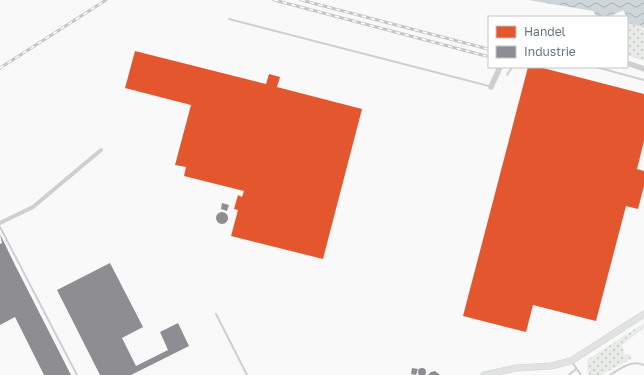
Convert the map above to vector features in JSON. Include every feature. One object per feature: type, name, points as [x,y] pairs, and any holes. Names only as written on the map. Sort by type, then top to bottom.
[{"type":"main road","points":[[484,375],[516,368],[551,366],[572,361],[644,314]]},
{"type":"street","points":[[628,63],[644,69]]},
{"type":"street","points":[[490,87],[500,68]]},
{"type":"street","points":[[0,223],[32,207],[101,150]]},
{"type":"lane","points":[[229,19],[490,87]]},
{"type":"lane","points":[[507,75],[511,68]]},
{"type":"lane","points":[[600,68],[644,80]]},
{"type":"lane","points":[[0,227],[77,375]]},
{"type":"lane","points":[[216,314],[247,375]]},
{"type":"lane","points":[[572,361],[581,375]]},
{"type":"lane","points":[[610,375],[629,364],[636,362],[644,365]]},
{"type":"lane","points":[[569,375],[576,369]]},
{"type":"shaded area","points":[[628,20],[630,23],[644,26],[644,61],[628,55]]},
{"type":"shaded area","points":[[644,323],[644,328],[622,345],[625,355],[630,354],[631,359],[601,375],[588,375],[587,360]]},
{"type":"water","points":[[528,0],[644,0],[644,26],[630,24],[628,16],[626,16],[623,10],[611,16],[596,16],[593,11]]},
{"type":"building: Handel","points":[[135,51],[266,84],[269,74],[280,77],[277,87],[362,109],[323,259],[231,236],[238,210],[234,209],[238,195],[242,197],[244,191],[184,176],[186,167],[175,165],[191,105],[125,88]]},
{"type":"building: Handel","points":[[528,68],[543,68],[644,94],[644,141],[637,169],[644,171],[644,186],[638,209],[626,206],[596,321],[533,305],[526,332],[463,316]]},
{"type":"building: Industrie","points":[[222,203],[229,205],[227,211],[221,209]]},
{"type":"building: Industrie","points":[[222,212],[226,214],[228,218],[226,222],[222,224],[218,222],[216,218],[218,214]]},
{"type":"building: Industrie","points":[[0,234],[71,375],[44,375],[15,317],[0,325],[0,244],[2,243]]},
{"type":"building: Industrie","points":[[110,263],[143,327],[122,338],[136,366],[168,350],[160,332],[178,323],[189,346],[131,375],[100,375],[57,290]]},
{"type":"building: Industrie","points":[[412,368],[418,369],[416,375],[411,374]]},
{"type":"building: Industrie","points":[[420,368],[424,368],[426,372],[424,376],[420,376],[418,374],[418,370]]},
{"type":"building: Industrie","points":[[435,371],[440,375],[428,375],[431,372]]},
{"type":"railway","points":[[0,68],[106,0]]},
{"type":"railway","points":[[274,0],[486,56]]},
{"type":"railway","points":[[301,0],[488,49]]}]
